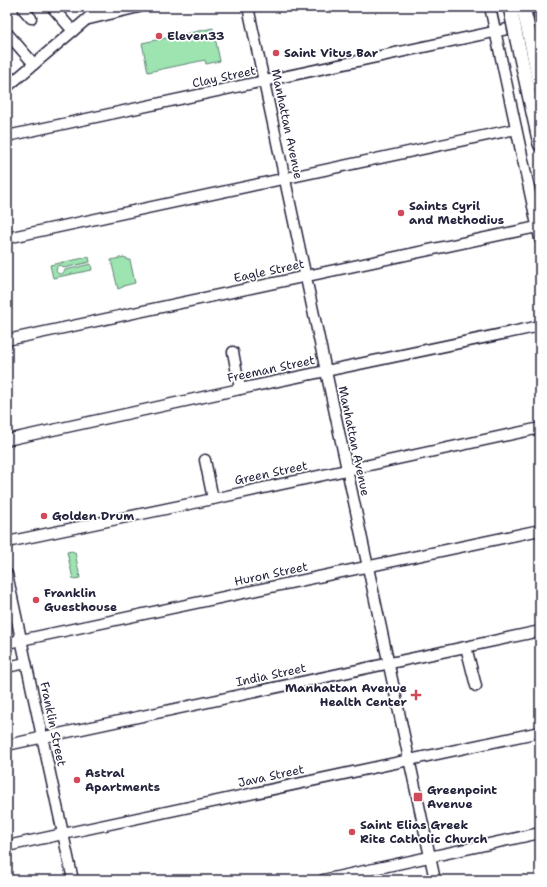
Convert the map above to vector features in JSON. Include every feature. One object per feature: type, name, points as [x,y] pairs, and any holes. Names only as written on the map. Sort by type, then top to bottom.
[{"type":"main road","points":[[510,7],[524,39],[540,85]]},
{"type":"main road","points":[[523,7],[524,39],[540,144]]},
{"type":"street","points":[[28,7],[24,10],[31,18]]},
{"type":"street","points":[[7,87],[100,7]]},
{"type":"street","points":[[87,19],[137,7]]},
{"type":"street","name":"Manhattan Avenue","points":[[248,7],[435,880]]},
{"type":"street","points":[[490,7],[540,239]]},
{"type":"street","points":[[538,7],[540,15]]},
{"type":"street","points":[[55,8],[73,31]]},
{"type":"street","name":"Clay Street","points":[[7,136],[540,22]]},
{"type":"street","points":[[7,33],[34,64]]},
{"type":"street","points":[[7,238],[516,129]]},
{"type":"street","name":"Eagle Street","points":[[7,340],[537,227]]},
{"type":"street","name":"Freeman Street","points":[[7,440],[540,326]]},
{"type":"street","points":[[233,352],[240,389]]},
{"type":"street","name":"Green Street","points":[[7,542],[540,428]]},
{"type":"street","points":[[205,460],[213,499]]},
{"type":"street","name":"Huron Street","points":[[7,644],[540,530]]},
{"type":"street","name":"Franklin Street","points":[[7,574],[73,880]]},
{"type":"street","name":"India Street","points":[[7,745],[540,631]]},
{"type":"street","points":[[466,646],[476,686]]},
{"type":"street","points":[[7,667],[26,663]]},
{"type":"street","name":"Java Street","points":[[7,846],[540,732]]},
{"type":"street","points":[[323,880],[540,833]]},
{"type":"green space","points":[[213,28],[220,61],[206,64],[205,60],[148,72],[142,43]]},
{"type":"green space","points":[[89,257],[90,262],[64,268],[59,265],[56,271],[60,274],[65,270],[91,264],[92,270],[53,278],[50,265]]},
{"type":"green space","points":[[124,257],[127,258],[127,260],[130,260],[135,283],[118,289],[111,260]]},
{"type":"green space","points":[[67,552],[75,552],[80,578],[73,579]]},
{"type":"place","name":"Eleven33","points":[[159,36]]},
{"type":"place","name":"Saint Vitus Bar","points":[[276,53]]},
{"type":"place","name":"Saints Cyril and Methodius","points":[[401,213]]},
{"type":"place","name":"Golden Drum","points":[[44,516]]},
{"type":"place","name":"Franklin Guesthouse","points":[[36,600]]},
{"type":"place","name":"Manhattan Avenue Health Center","points":[[416,695]]},
{"type":"place","name":"Astral Apartments","points":[[77,780]]},
{"type":"place","name":"Greenpoint Avenue","points":[[418,797]]},
{"type":"place","name":"Saint Elias Greek Rite Catholic Church","points":[[352,832]]}]
